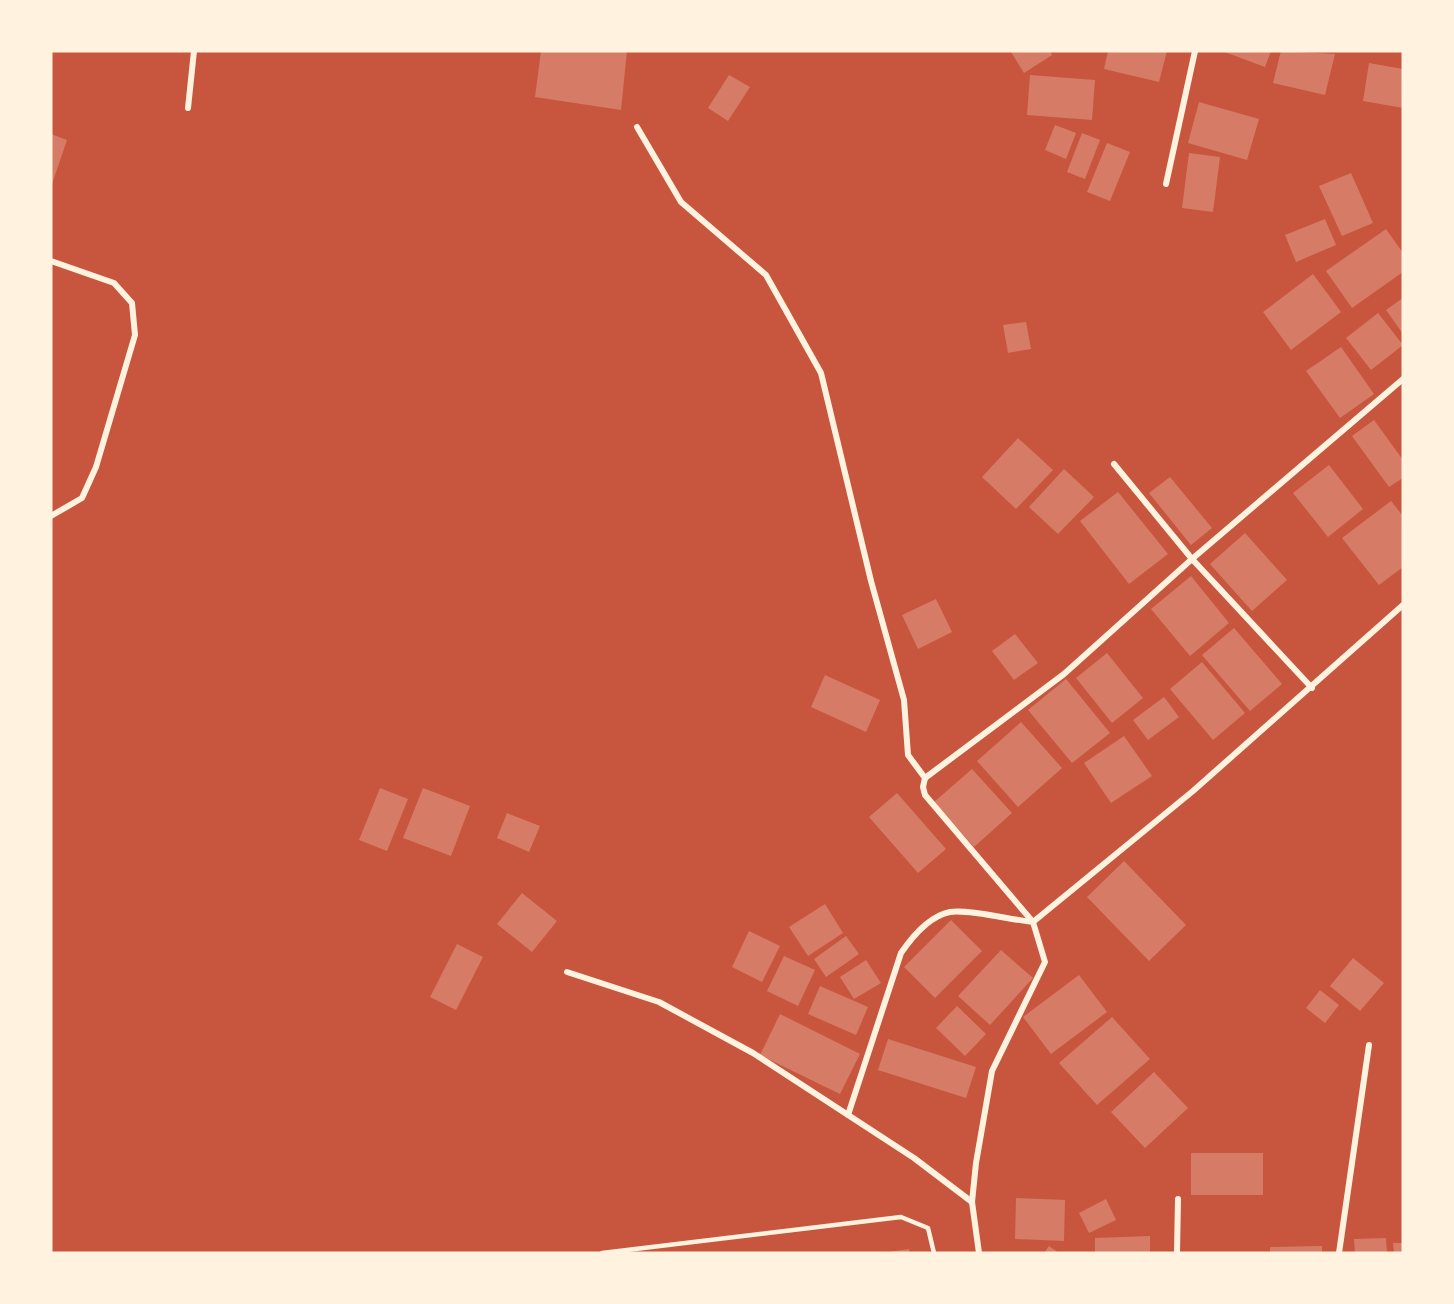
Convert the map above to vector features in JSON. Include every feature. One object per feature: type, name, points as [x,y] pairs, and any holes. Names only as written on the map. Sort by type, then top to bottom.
[{"type":"street","points":[[188,108],[194,51]]},
{"type":"street","points":[[1166,184],[1195,51]]},
{"type":"street","points":[[637,127],[681,202],[766,275],[821,373],[871,581],[904,700],[909,755],[925,778]]},
{"type":"street","points":[[51,261],[114,283],[132,303],[135,335],[96,467],[82,498],[51,516]]},
{"type":"street","points":[[979,1253],[972,1202],[976,1163],[992,1071],[1045,962],[1033,922],[925,795],[922,787],[925,778],[1064,674],[1192,559],[1403,379]]},
{"type":"street","points":[[1114,464],[1192,559],[1312,688]]},
{"type":"street","points":[[848,1116],[901,953],[912,937],[937,917],[951,912],[1033,922],[1193,791],[1403,605]]},
{"type":"street","points":[[567,972],[659,1002],[753,1053],[914,1158],[972,1202]]},
{"type":"street","points":[[1339,1253],[1370,1044]]},
{"type":"street","points":[[1177,1253],[1178,1199]]},
{"type":"lane","points":[[602,1253],[901,1217],[928,1228],[934,1253]]},
{"type":"building","points":[[541,51],[627,51],[621,110],[535,97]]},
{"type":"building","points":[[1050,51],[1052,55],[1024,73],[1011,52]]},
{"type":"building","points":[[1108,51],[1167,51],[1159,82],[1104,69]]},
{"type":"building","points":[[1222,51],[1271,51],[1265,67]]},
{"type":"building","points":[[1281,51],[1335,54],[1325,95],[1273,83]]},
{"type":"building","points":[[1369,63],[1403,69],[1403,108],[1363,101]]},
{"type":"building","points":[[729,75],[750,87],[728,121],[708,108]]},
{"type":"building","points":[[1030,75],[1095,80],[1092,120],[1027,115]]},
{"type":"building","points":[[1199,102],[1259,119],[1247,160],[1188,143]]},
{"type":"building","points":[[1055,125],[1076,133],[1066,159],[1045,150]]},
{"type":"building","points":[[1082,133],[1100,140],[1085,179],[1067,172]]},
{"type":"building","points":[[51,134],[67,140],[51,187]]},
{"type":"building","points":[[1107,143],[1130,152],[1110,201],[1087,192]]},
{"type":"building","points":[[1189,153],[1220,157],[1213,212],[1182,208]]},
{"type":"building","points":[[1351,173],[1373,223],[1342,236],[1319,186]]},
{"type":"building","points":[[1325,219],[1336,245],[1296,262],[1285,235]]},
{"type":"building","points":[[1386,229],[1403,253],[1403,272],[1352,308],[1326,271]]},
{"type":"building","points":[[1313,274],[1341,312],[1291,350],[1263,312]]},
{"type":"building","points":[[1403,298],[1403,334],[1386,310]]},
{"type":"building","points":[[1378,313],[1403,345],[1371,370],[1346,338]]},
{"type":"building","points":[[1026,322],[1031,349],[1008,353],[1003,325]]},
{"type":"building","points":[[1341,347],[1374,394],[1340,418],[1306,371]]},
{"type":"building","points":[[1374,420],[1403,460],[1403,478],[1389,487],[1352,436]]},
{"type":"building","points":[[1018,438],[1053,470],[1016,509],[982,477]]},
{"type":"building","points":[[1329,465],[1363,509],[1328,537],[1293,493]]},
{"type":"building","points":[[1064,469],[1094,497],[1058,534],[1029,507]]},
{"type":"building","points":[[1170,477],[1212,528],[1191,545],[1149,493]]},
{"type":"building","points":[[1118,492],[1168,554],[1129,584],[1080,521]]},
{"type":"building","points":[[1391,501],[1403,516],[1403,567],[1379,585],[1342,538]]},
{"type":"building","points":[[1245,533],[1287,580],[1252,611],[1210,564]]},
{"type":"building","points":[[1191,576],[1229,623],[1190,656],[1151,609]]},
{"type":"building","points":[[936,599],[952,632],[918,649],[902,615]]},
{"type":"building","points":[[1234,628],[1282,684],[1250,711],[1202,655]]},
{"type":"building","points":[[1015,634],[1038,663],[1014,680],[992,651]]},
{"type":"building","points":[[1107,653],[1143,698],[1112,723],[1076,678]]},
{"type":"building","points":[[1202,662],[1245,713],[1213,740],[1170,689]]},
{"type":"building","points":[[825,675],[880,700],[866,732],[811,707]]},
{"type":"building","points":[[1066,679],[1110,733],[1072,763],[1028,710]]},
{"type":"building","points":[[1164,697],[1179,717],[1148,740],[1133,720]]},
{"type":"building","points":[[1021,722],[1062,768],[1018,807],[977,761]]},
{"type":"building","points":[[1124,736],[1152,776],[1111,803],[1084,763]]},
{"type":"building","points":[[972,769],[1012,813],[974,847],[934,802]]},
{"type":"building","points":[[380,788],[408,799],[387,851],[359,840]]},
{"type":"building","points":[[423,788],[470,806],[451,856],[403,838]]},
{"type":"building","points":[[897,793],[946,849],[918,873],[869,817]]},
{"type":"building","points":[[507,813],[540,826],[529,852],[497,838]]},
{"type":"building","points":[[1124,861],[1186,925],[1149,961],[1087,897]]},
{"type":"building","points":[[522,893],[557,921],[532,952],[497,924]]},
{"type":"building","points":[[825,904],[843,933],[808,956],[789,927]]},
{"type":"building","points":[[951,920],[982,951],[935,998],[904,967]]},
{"type":"building","points":[[749,931],[780,946],[762,982],[732,967]]},
{"type":"building","points":[[846,936],[859,954],[826,977],[814,959]]},
{"type":"building","points":[[457,944],[483,957],[456,1010],[430,997]]},
{"type":"building","points":[[1001,950],[1033,978],[990,1025],[958,996]]},
{"type":"building","points":[[784,956],[815,970],[798,1006],[767,991]]},
{"type":"building","points":[[1353,958],[1384,983],[1360,1011],[1330,986]]},
{"type":"building","points":[[866,960],[881,983],[854,999],[840,977]]},
{"type":"building","points":[[1079,975],[1107,1012],[1051,1054],[1023,1017]]},
{"type":"building","points":[[820,986],[868,1007],[856,1035],[808,1014]]},
{"type":"building","points":[[1320,990],[1339,1005],[1325,1023],[1306,1008]]},
{"type":"building","points":[[957,1006],[986,1034],[965,1056],[936,1028]]},
{"type":"building","points":[[780,1014],[860,1054],[840,1094],[760,1055]]},
{"type":"building","points":[[1112,1017],[1150,1059],[1097,1105],[1059,1063]]},
{"type":"building","points":[[888,1039],[976,1067],[966,1098],[878,1070]]},
{"type":"building","points":[[1154,1072],[1188,1108],[1145,1148],[1111,1112]]},
{"type":"building","points":[[1191,1153],[1263,1153],[1263,1195],[1191,1195]]},
{"type":"building","points":[[1016,1198],[1065,1200],[1064,1241],[1015,1239]]},
{"type":"building","points":[[1106,1199],[1116,1220],[1089,1233],[1079,1213]]},
{"type":"building","points":[[1150,1236],[1150,1253],[1095,1253],[1095,1238]]},
{"type":"building","points":[[1386,1238],[1387,1253],[1355,1253],[1354,1239]]},
{"type":"building","points":[[1393,1243],[1403,1243],[1403,1253],[1394,1253]]},
{"type":"building","points":[[1049,1246],[1059,1253],[1044,1253]]},
{"type":"building","points":[[1322,1246],[1322,1253],[1270,1253],[1270,1247]]},
{"type":"building","points":[[909,1249],[910,1253],[888,1253],[888,1252]]}]
